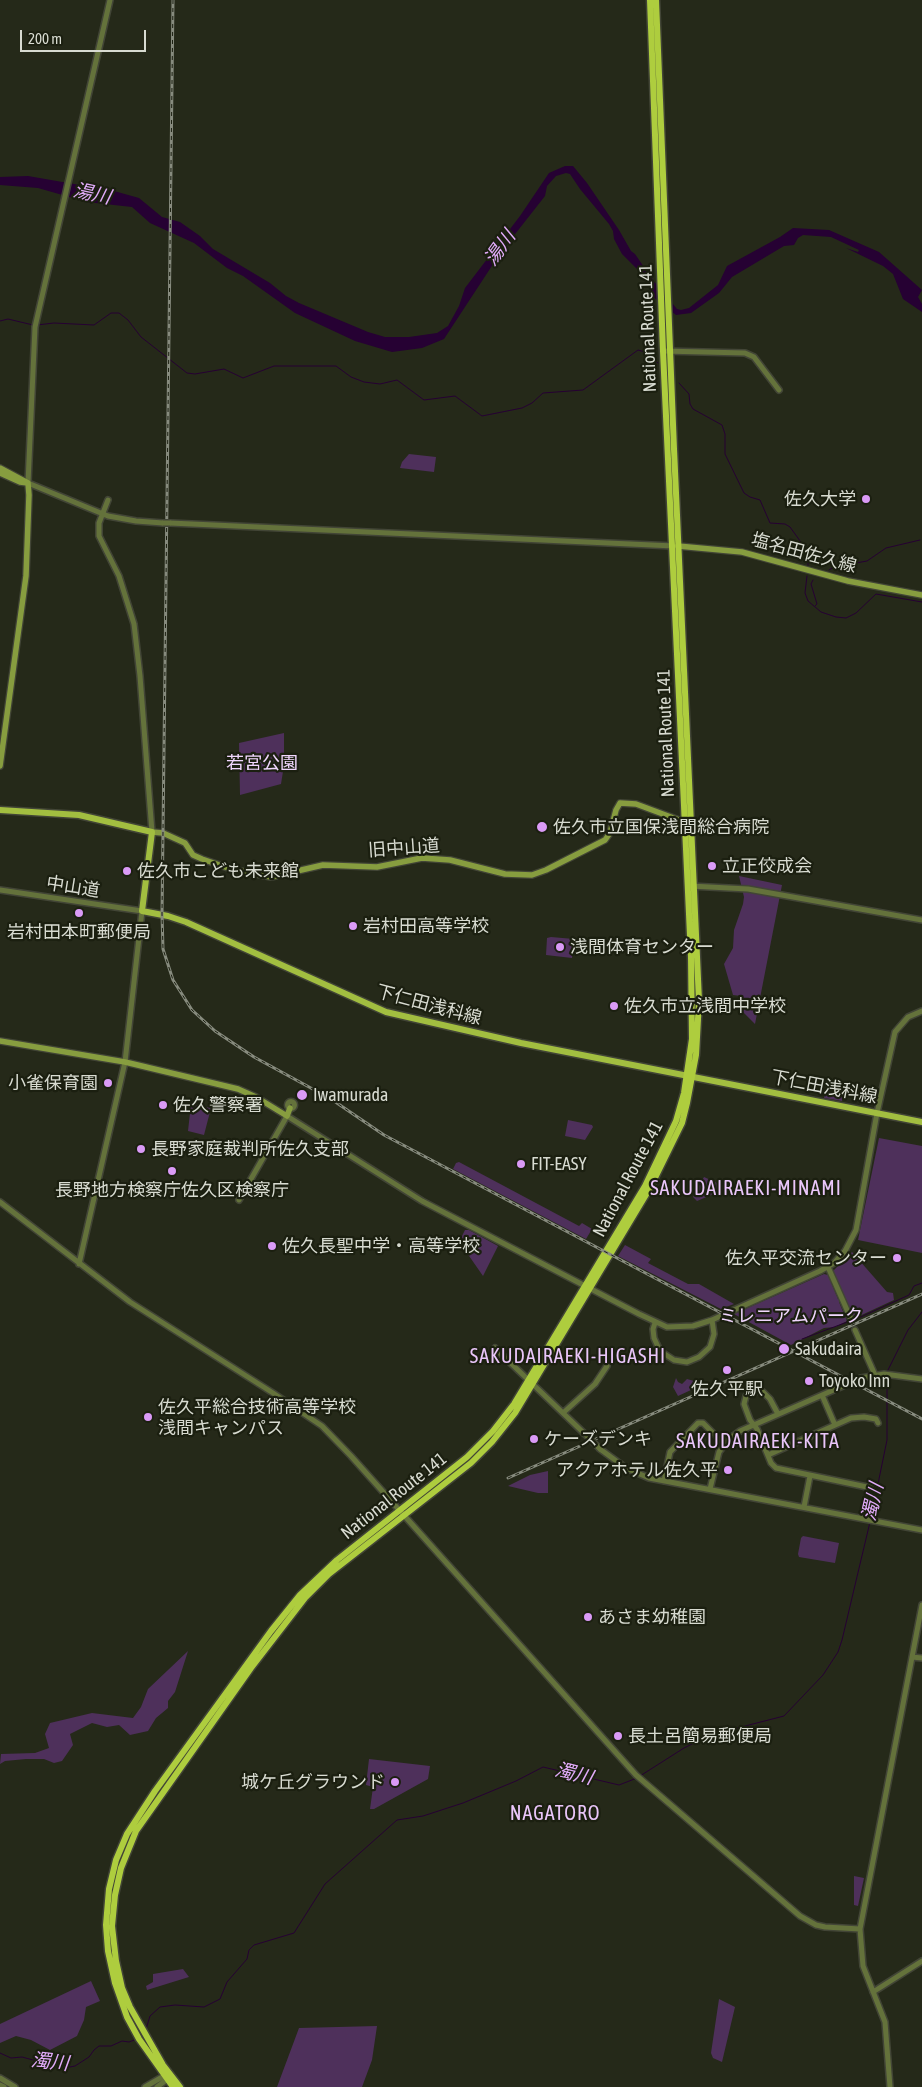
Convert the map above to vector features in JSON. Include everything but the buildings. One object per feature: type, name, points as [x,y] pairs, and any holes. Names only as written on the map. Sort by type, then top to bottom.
[{"type":"highway","name":"National Route 141","points":[[172,2087],[168,2077],[127,2009],[118,1975],[114,1948],[112,1926],[115,1895],[121,1868],[136,1831],[178,1770],[292,1614],[329,1574],[403,1513],[457,1475],[488,1446],[515,1413],[588,1287],[645,1197],[682,1123],[699,1017],[688,824],[650,0]]},
{"type":"highway","name":"National Route 141","points":[[656,0],[664,275]]},
{"type":"highway","name":"National Route 141","points":[[168,2077],[180,2087]]},
{"type":"main road","points":[[0,468],[28,482]]},
{"type":"main road","points":[[0,473],[20,482],[28,482]]},
{"type":"main road","points":[[0,766],[26,576],[28,482]]},
{"type":"main road","name":"塩名田佐久線","points":[[675,546],[742,552],[848,581],[922,595]]},
{"type":"main road","name":"旧中山道","points":[[152,832],[163,833],[185,843],[193,855],[202,859],[231,869],[265,876],[278,876],[323,865],[385,866],[422,858],[450,860],[505,874],[532,875],[546,870],[605,840],[610,833],[620,803],[636,804],[688,824]]},
{"type":"main road","points":[[0,810],[79,815],[152,832],[142,911]]},
{"type":"main road","name":"下仁田浅科線","points":[[142,911],[186,922],[328,987],[395,1015],[922,1122]]},
{"type":"main road","points":[[0,1041],[125,1062],[244,1091],[287,1116],[290,1108]]},
{"type":"street","points":[[110,0],[36,324],[28,482],[103,515],[123,520],[170,524],[675,546]]},
{"type":"street","points":[[667,351],[745,353],[754,357],[779,390]]},
{"type":"street","points":[[108,500],[99,526],[99,540],[119,576],[134,624],[140,670],[152,832]]},
{"type":"street","points":[[691,886],[748,889],[922,920]]},
{"type":"street","name":"中山道","points":[[0,890],[142,911]]},
{"type":"street","points":[[79,1264],[125,1062],[142,911]]},
{"type":"street","points":[[239,1200],[287,1116],[422,1201],[655,1323],[685,1328],[712,1320],[828,1267],[845,1251],[855,1234],[877,1113],[895,1032],[908,1017],[922,1010]]},
{"type":"street","points":[[0,1202],[140,1309],[199,1345],[316,1422],[351,1456],[403,1513],[596,1732],[640,1778],[800,1916],[821,1926],[860,1929]]},
{"type":"street","points":[[828,1267],[851,1319]]},
{"type":"street","points":[[655,1323],[653,1329],[654,1338],[660,1351],[674,1360],[687,1362],[704,1354],[711,1344],[714,1334],[712,1320]]},
{"type":"street","points":[[855,1330],[875,1375]]},
{"type":"street","points":[[495,1348],[600,1449],[637,1474],[664,1481],[922,1530]]},
{"type":"street","points":[[563,1414],[595,1384],[607,1366]]},
{"type":"street","points":[[710,1489],[716,1461],[724,1444],[740,1431],[861,1378],[892,1374],[922,1379]]},
{"type":"street","points":[[778,1414],[770,1399],[763,1392],[757,1391],[748,1394],[744,1404],[750,1420],[776,1468],[867,1487],[870,1486]]},
{"type":"street","points":[[822,1395],[835,1424]]},
{"type":"street","points":[[768,1455],[835,1424],[860,1417],[876,1420],[878,1423]]},
{"type":"street","points":[[664,1481],[670,1452],[698,1423],[703,1423],[724,1444]]},
{"type":"street","points":[[804,1507],[810,1476]]},
{"type":"street","points":[[890,2087],[885,2022],[862,1961],[860,1929],[922,1605]]},
{"type":"street","points":[[912,1657],[922,1658]]},
{"type":"street","points":[[873,1992],[922,1961]]},
{"type":"street","points":[[145,2087],[168,2077]]},
{"type":"street","points":[[157,2087],[168,2077]]},
{"type":"street","points":[[0,2078],[15,2087]]},
{"type":"street","points":[[0,2084],[4,2087]]},
{"type":"green space","points":[[409,454],[436,457],[434,472],[400,468],[402,462]]},
{"type":"green space","name":"若宮公園","points":[[284,733],[284,765],[281,784],[240,795],[239,743]]},
{"type":"green space","points":[[739,876],[782,885],[755,1024],[742,1011],[741,996],[733,995],[724,964],[733,948],[734,930],[743,904],[744,897]]},
{"type":"green space","name":"浅間体育センター","points":[[547,938],[574,939],[572,958],[546,955]]},
{"type":"green space","points":[[827,1083],[844,1086],[842,1101],[824,1098]]},
{"type":"green space","points":[[191,1104],[211,1108],[204,1135],[188,1131]]},
{"type":"green space","points":[[568,1120],[592,1125],[593,1127],[585,1140],[565,1136]]},
{"type":"green space","points":[[879,1138],[922,1146],[922,1253],[858,1240]]},
{"type":"green space","points":[[459,1162],[579,1226],[582,1223],[592,1229],[586,1239],[453,1169],[456,1163]]},
{"type":"green space","points":[[704,1177],[728,1188],[697,1201],[693,1197]]},
{"type":"green space","points":[[465,1230],[469,1230],[498,1246],[483,1276],[467,1253],[462,1242],[461,1238]]},
{"type":"green space","points":[[625,1245],[651,1259],[648,1263],[688,1284],[699,1284],[734,1304],[721,1309],[618,1256]]},
{"type":"green space","name":"ミレニアムパーク","points":[[852,1252],[887,1292],[893,1293],[894,1300],[853,1319],[843,1295],[839,1302],[847,1321],[835,1327],[824,1328],[791,1345],[734,1314],[824,1274],[828,1275],[838,1299],[842,1292],[833,1271]]},
{"type":"green space","points":[[676,1378],[682,1384],[687,1379],[694,1381],[702,1379],[704,1384],[678,1396],[673,1387]]},
{"type":"green space","points":[[548,1471],[548,1493],[538,1493],[508,1486],[530,1475]]},
{"type":"green space","points":[[803,1536],[839,1543],[835,1563],[799,1557],[801,1538]]},
{"type":"green space","points":[[188,1651],[175,1692],[168,1701],[168,1708],[156,1718],[148,1731],[130,1735],[119,1725],[107,1727],[92,1723],[70,1734],[73,1745],[62,1761],[54,1763],[44,1759],[26,1759],[5,1761],[0,1764],[1,1754],[35,1753],[49,1748],[45,1734],[50,1723],[92,1713],[133,1718],[141,1707],[148,1689]]},
{"type":"green space","name":"城ケ丘グラウンド","points":[[369,1759],[430,1766],[428,1779],[374,1809],[370,1809],[373,1787],[366,1785]]},
{"type":"green space","points":[[854,1876],[864,1878],[858,1906],[854,1905]]},
{"type":"green space","points":[[183,1969],[189,1977],[147,1990],[146,1986],[153,1982],[153,1974]]},
{"type":"green space","points":[[91,1981],[100,2001],[86,2007],[84,2020],[77,2036],[50,2050],[31,2040],[16,2036],[0,2043],[0,2024]]},
{"type":"green space","points":[[719,1999],[735,2007],[722,2062],[713,2058],[711,2053]]},
{"type":"green space","points":[[377,2026],[372,2060],[362,2087],[277,2087],[299,2028]]},
{"type":"water","name":"湯川","points":[[565,166],[573,166],[587,183],[631,251],[677,309],[689,308],[718,285],[727,266],[793,228],[829,230],[879,252],[922,290],[918,297],[922,304],[922,312],[903,299],[893,274],[883,266],[846,248],[858,252],[859,250],[831,237],[803,235],[798,238],[794,245],[784,246],[732,277],[719,293],[691,313],[676,315],[652,296],[651,287],[644,276],[622,254],[609,224],[570,174],[566,173],[556,176],[547,186],[545,196],[501,252],[444,339],[422,348],[392,352],[355,341],[295,313],[243,276],[227,268],[194,243],[150,223],[132,207],[87,202],[38,188],[0,185],[0,177],[28,176],[114,191],[139,198],[162,217],[180,222],[200,236],[213,249],[270,283],[286,296],[299,303],[368,332],[385,337],[409,337],[437,333],[448,326],[459,306],[465,288],[520,216],[549,173]]},
{"type":"waterway","points":[[37,325],[54,323],[94,325],[111,313],[119,313],[128,320],[141,337],[187,373],[195,374],[224,369],[243,378],[274,366],[336,366],[351,377],[364,382],[380,384],[397,380],[424,400],[455,396],[482,416],[522,408],[532,403],[543,393],[583,390],[638,350],[645,352],[658,363]]},
{"type":"waterway","points":[[0,321],[8,319],[33,325]]},
{"type":"waterway","points":[[679,383],[689,394],[690,404],[693,409],[722,425],[725,434],[725,454],[744,493],[760,500],[770,523],[785,524],[790,527],[808,552],[808,565]]},
{"type":"waterway","points":[[829,570],[841,563],[867,561],[886,548],[920,540]]},
{"type":"waterway","points":[[807,576],[805,593],[808,601],[821,612],[836,617],[846,618],[856,613],[876,594],[922,602]]},
{"type":"waterway","points":[[813,580],[811,584],[817,604],[815,606]]},
{"type":"waterway","points":[[854,1320],[909,1295],[914,1286],[922,1283]]},
{"type":"waterway","name":"濁川","points":[[887,1372],[908,1330],[922,1312]]},
{"type":"waterway","points":[[802,1339],[850,1321]]},
{"type":"waterway","name":"濁川","points":[[871,1518],[887,1440],[887,1376]]},
{"type":"waterway","name":"濁川","points":[[640,1776],[684,1748],[710,1735],[784,1716],[823,1675],[838,1652],[842,1640],[870,1522]]},
{"type":"waterway","name":"濁川","points":[[146,2029],[150,2016],[160,2007],[175,2005],[204,2007],[220,1999],[227,1982],[247,1959],[249,1950],[254,1945],[294,1933],[325,1884],[397,1820],[423,1816],[463,1803],[516,1781],[543,1767],[619,1785],[637,1778]]},
{"type":"waterway","name":"濁川","points":[[0,2053],[11,2058],[22,2057],[33,2060],[50,2060],[70,2067],[89,2057],[99,2046],[111,2046],[122,2041],[129,2042],[137,2039]]},
{"type":"railway","points":[[173,0],[162,914],[163,949],[173,980],[192,1010],[215,1031],[254,1057],[331,1099],[384,1135],[922,1419]]},
{"type":"railway","points":[[508,1478],[922,1294]]},
{"type":"place","name":"佐久大学","points":[[866,499]]},
{"type":"place","name":"佐久市立国保浅間総合病院","points":[[542,827]]},
{"type":"place","name":"立正佼成会","points":[[712,866]]},
{"type":"place","name":"佐久市こども未来館","points":[[127,871]]},
{"type":"place","name":"岩村田本町郵便局","points":[[79,913]]},
{"type":"place","name":"岩村田高等学校","points":[[353,926]]},
{"type":"place","name":"浅間体育センター","points":[[560,947]]},
{"type":"place","name":"佐久市立浅間中学校","points":[[614,1006]]},
{"type":"place","name":"小雀保育園","points":[[108,1083]]},
{"type":"place","name":"Iwamurada","points":[[302,1095]]},
{"type":"place","name":"佐久警察署","points":[[163,1105]]},
{"type":"place","name":"長野家庭裁判所佐久支部","points":[[141,1149]]},
{"type":"place","name":"FIT-EASY","points":[[521,1164]]},
{"type":"place","name":"長野地方検察庁佐久区検察庁","points":[[172,1171]]},
{"type":"place","name":"佐久長聖中学・高等学校","points":[[272,1246]]},
{"type":"place","name":"佐久平交流センター","points":[[897,1258]]},
{"type":"place","name":"Sakudaira","points":[[784,1349]]},
{"type":"place","name":"佐久平駅","points":[[727,1370]]},
{"type":"place","name":"Toyoko Inn","points":[[809,1381]]},
{"type":"place","name":"佐久平総合技術高等学校 浅間キャンパス","points":[[148,1417]]},
{"type":"place","name":"ケーズデンキ","points":[[534,1439]]},
{"type":"place","name":"アクアホテル佐久平","points":[[728,1470]]},
{"type":"place","name":"あさま幼稚園","points":[[588,1617]]},
{"type":"place","name":"長土呂簡易郵便局","points":[[618,1736]]},
{"type":"place","name":"城ケ丘グラウンド","points":[[395,1782]]},
{"type":"district","name":"SAKUDAIRAEKI-MINAMI","points":[[746,1189]]},
{"type":"district","name":"SAKUDAIRAEKI-HIGASHI","points":[[568,1357]]},
{"type":"district","name":"SAKUDAIRAEKI-KITA","points":[[758,1442]]},
{"type":"district","name":"NAGATORO","points":[[555,1814]]}]
